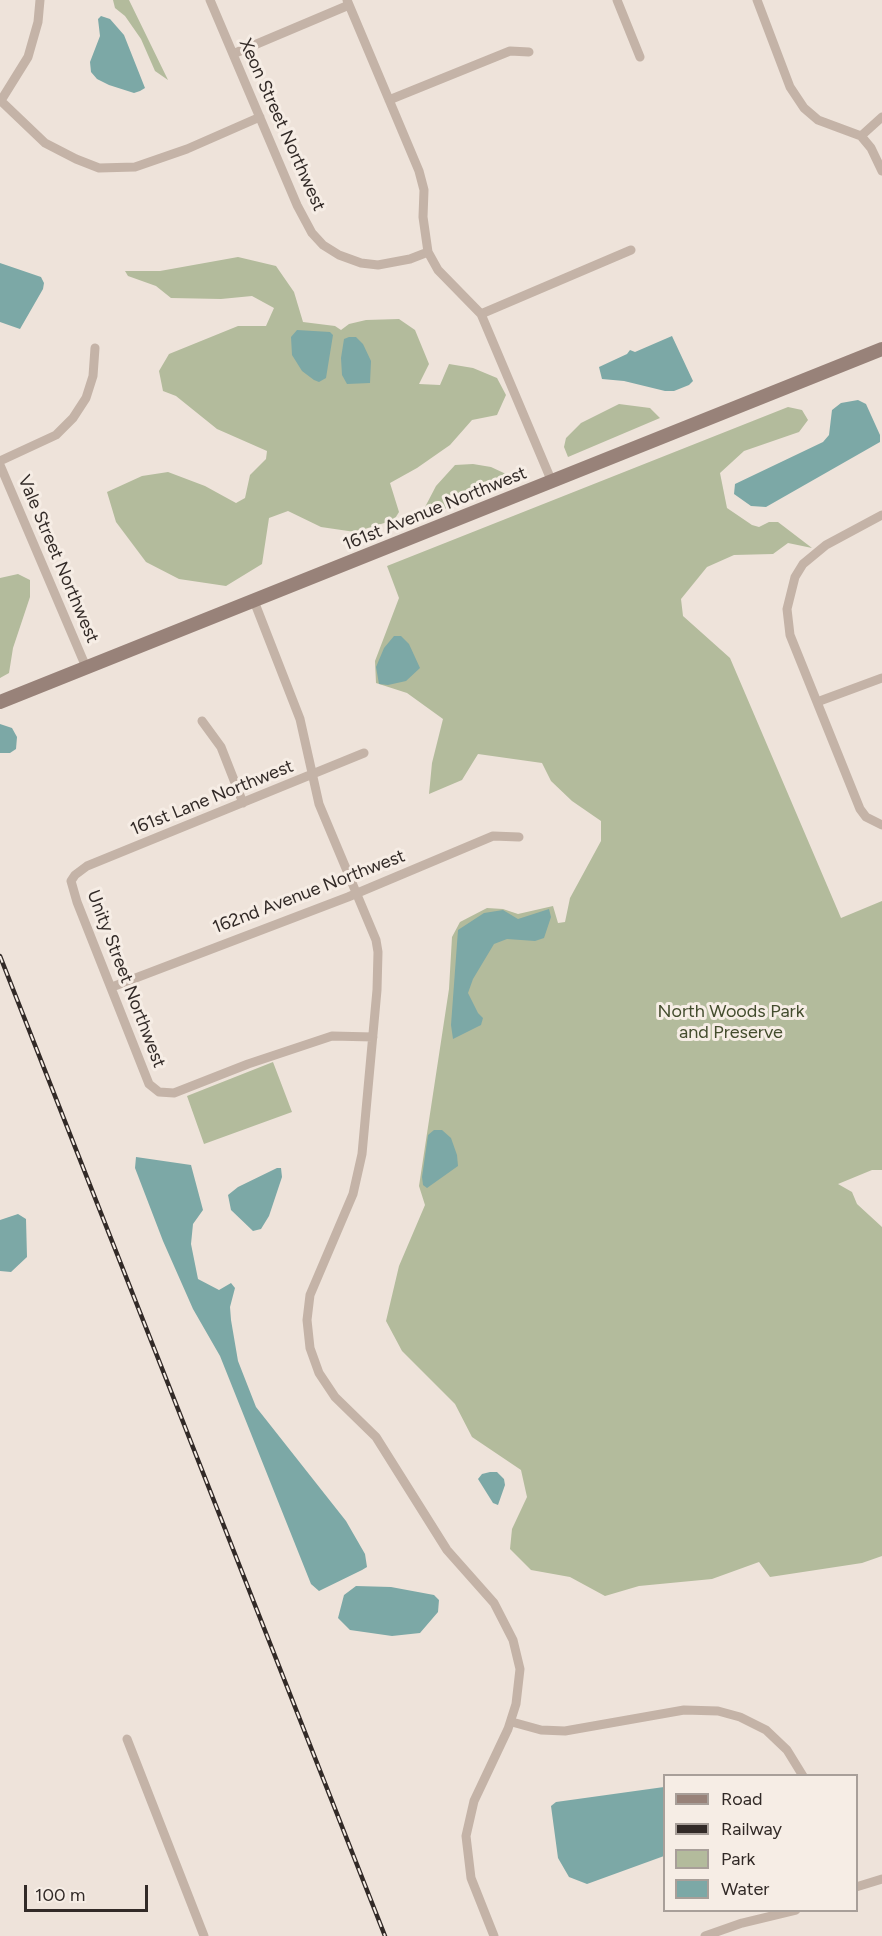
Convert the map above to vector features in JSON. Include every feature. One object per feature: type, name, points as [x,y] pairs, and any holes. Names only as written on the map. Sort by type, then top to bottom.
[{"type":"main road","name":"161st Avenue Northwest","points":[[0,702],[882,349]]},
{"type":"street","points":[[40,0],[38,22],[28,57],[0,101],[45,143],[99,168],[135,167],[187,149],[260,117]]},
{"type":"street","name":"Xeon Street Northwest","points":[[210,0],[297,205],[312,233],[339,255],[361,263],[378,265],[410,259],[428,252]]},
{"type":"street","points":[[617,0],[640,57]]},
{"type":"street","points":[[757,0],[790,87],[804,108],[818,120],[861,136],[871,148],[882,171]]},
{"type":"street","points":[[233,54],[348,2],[419,171],[424,190],[423,218],[428,252],[438,270],[482,314],[552,482]]},
{"type":"street","points":[[389,100],[510,51],[529,52]]},
{"type":"street","points":[[861,136],[882,117]]},
{"type":"street","points":[[482,314],[631,249]]},
{"type":"street","points":[[0,463],[56,435],[73,418],[86,398],[93,376],[95,348]]},
{"type":"street","name":"Vale Street Northwest","points":[[0,463],[86,667]]},
{"type":"street","points":[[882,515],[826,546],[803,564],[788,595],[789,630],[860,809],[866,817],[882,825]]},
{"type":"street","points":[[254,601],[300,719],[319,804],[376,940],[378,952],[373,1037],[360,1164],[353,1194],[310,1295],[307,1320],[310,1348],[319,1373],[335,1397],[376,1437],[447,1550],[487,1594],[503,1618],[513,1640],[520,1669],[519,1692],[512,1722],[474,1801],[467,1830],[467,1855],[471,1878],[494,1936]]},
{"type":"street","points":[[817,702],[882,678]]},
{"type":"street","points":[[202,721],[221,747],[243,803]]},
{"type":"street","name":"161st Lane Northwest","points":[[75,875],[87,866],[364,753]]},
{"type":"street","name":"162nd Avenue Northwest","points":[[112,987],[357,893],[494,836],[519,837]]},
{"type":"street","name":"Unity Street Northwest","points":[[75,875],[71,881],[77,902],[149,1084],[159,1092],[174,1093],[248,1064],[332,1036],[373,1037]]},
{"type":"street","points":[[512,1722],[541,1730],[565,1731],[689,1710],[712,1710],[735,1715],[756,1724],[775,1738],[790,1754],[802,1774]]},
{"type":"street","points":[[128,1739],[204,1936]]},
{"type":"street","points":[[858,1886],[882,1879]]},
{"type":"street","points":[[705,1936],[737,1925],[792,1912]]},
{"type":"green space","points":[[113,0],[129,0],[168,80],[155,71],[141,39],[125,16],[115,8]]},
{"type":"green space","points":[[238,257],[276,266],[294,292],[303,322],[335,326],[341,330],[349,324],[366,320],[399,319],[415,330],[429,364],[419,384],[440,385],[449,364],[473,368],[497,378],[506,395],[497,415],[472,420],[450,445],[390,483],[399,512],[394,520],[355,532],[321,527],[288,511],[269,518],[262,564],[226,586],[179,579],[146,562],[116,522],[107,492],[142,476],[168,472],[205,486],[236,503],[245,498],[250,475],[266,459],[267,451],[217,429],[176,396],[163,391],[159,371],[169,354],[238,326],[266,326],[274,308],[252,296],[221,299],[171,298],[156,286],[128,276],[125,271],[160,271]]},
{"type":"green space","points":[[619,404],[650,408],[660,418],[568,457],[564,447],[566,438],[581,423]]},
{"type":"green space","name":"North Woods Park and Preserve","points":[[788,407],[802,410],[808,420],[799,432],[744,451],[720,473],[727,508],[752,525],[759,527],[769,522],[778,522],[812,548],[788,543],[773,554],[734,555],[707,567],[681,599],[683,616],[730,658],[841,918],[882,901],[882,1170],[872,1170],[838,1184],[852,1192],[857,1204],[882,1227],[882,1556],[862,1563],[770,1577],[759,1562],[712,1579],[639,1586],[605,1596],[570,1577],[531,1570],[510,1549],[512,1529],[527,1497],[521,1470],[472,1437],[455,1404],[402,1351],[386,1321],[399,1266],[425,1205],[419,1186],[449,989],[452,937],[460,922],[487,908],[503,909],[518,914],[553,906],[558,923],[565,922],[570,898],[601,841],[601,821],[572,801],[551,781],[542,763],[478,754],[462,780],[429,794],[432,763],[443,719],[407,693],[376,683],[375,661],[399,598],[387,566]]},
{"type":"green space","points":[[473,464],[491,467],[506,474],[521,472],[521,476],[438,512],[424,509],[436,486],[455,465]]},
{"type":"green space","points":[[18,574],[30,580],[30,597],[13,648],[9,673],[0,678],[0,578]]},
{"type":"green space","points":[[273,1062],[292,1112],[204,1144],[187,1096]]},
{"type":"water","points":[[101,16],[110,19],[124,35],[145,88],[140,91],[134,93],[109,85],[97,79],[91,72],[90,62],[100,36],[98,19]]},
{"type":"water","points":[[0,263],[41,277],[44,283],[43,289],[20,329],[0,322]]},
{"type":"water","points":[[297,330],[330,332],[333,335],[326,378],[319,382],[302,371],[292,355],[291,337]]},
{"type":"water","points":[[672,336],[693,381],[689,385],[674,391],[665,391],[624,381],[602,379],[599,367],[627,354],[630,350],[635,352]]},
{"type":"water","points":[[356,337],[363,344],[371,361],[370,383],[347,384],[342,375],[341,358],[344,339]]},
{"type":"water","points":[[858,400],[866,404],[880,435],[880,442],[766,507],[751,506],[734,494],[735,484],[823,442],[829,435],[832,410],[841,403]]},
{"type":"water","points":[[394,636],[401,636],[409,644],[420,668],[406,681],[388,685],[379,684],[376,667],[384,648]]},
{"type":"water","points":[[0,724],[12,728],[17,737],[16,749],[10,753],[0,753]]},
{"type":"water","points":[[549,909],[551,917],[544,938],[535,941],[507,939],[494,944],[473,979],[468,993],[483,1018],[481,1025],[453,1039],[451,1025],[458,930],[484,913],[503,910],[518,919]]},
{"type":"water","points":[[434,1130],[442,1130],[451,1138],[458,1166],[427,1188],[423,1185],[422,1177],[428,1135]]},
{"type":"water","points":[[136,1157],[191,1165],[203,1210],[193,1224],[191,1244],[198,1279],[219,1290],[231,1283],[235,1288],[230,1307],[238,1361],[256,1407],[346,1521],[365,1554],[367,1567],[319,1591],[311,1584],[220,1356],[193,1309],[163,1241],[135,1168]]},
{"type":"water","points":[[281,1168],[282,1177],[269,1216],[261,1229],[253,1231],[231,1210],[228,1195],[238,1187]]},
{"type":"water","points":[[18,1214],[26,1219],[27,1257],[11,1272],[0,1271],[0,1220]]},
{"type":"water","points":[[497,1472],[504,1479],[505,1485],[498,1505],[493,1503],[478,1479],[482,1474]]},
{"type":"water","points":[[356,1586],[391,1587],[434,1595],[439,1600],[438,1612],[420,1633],[392,1636],[350,1630],[338,1618],[344,1595]]},
{"type":"water","points":[[663,1787],[663,1856],[587,1884],[569,1877],[558,1858],[551,1806],[556,1802]]},
{"type":"railway","points":[[0,956],[385,1936]]}]
